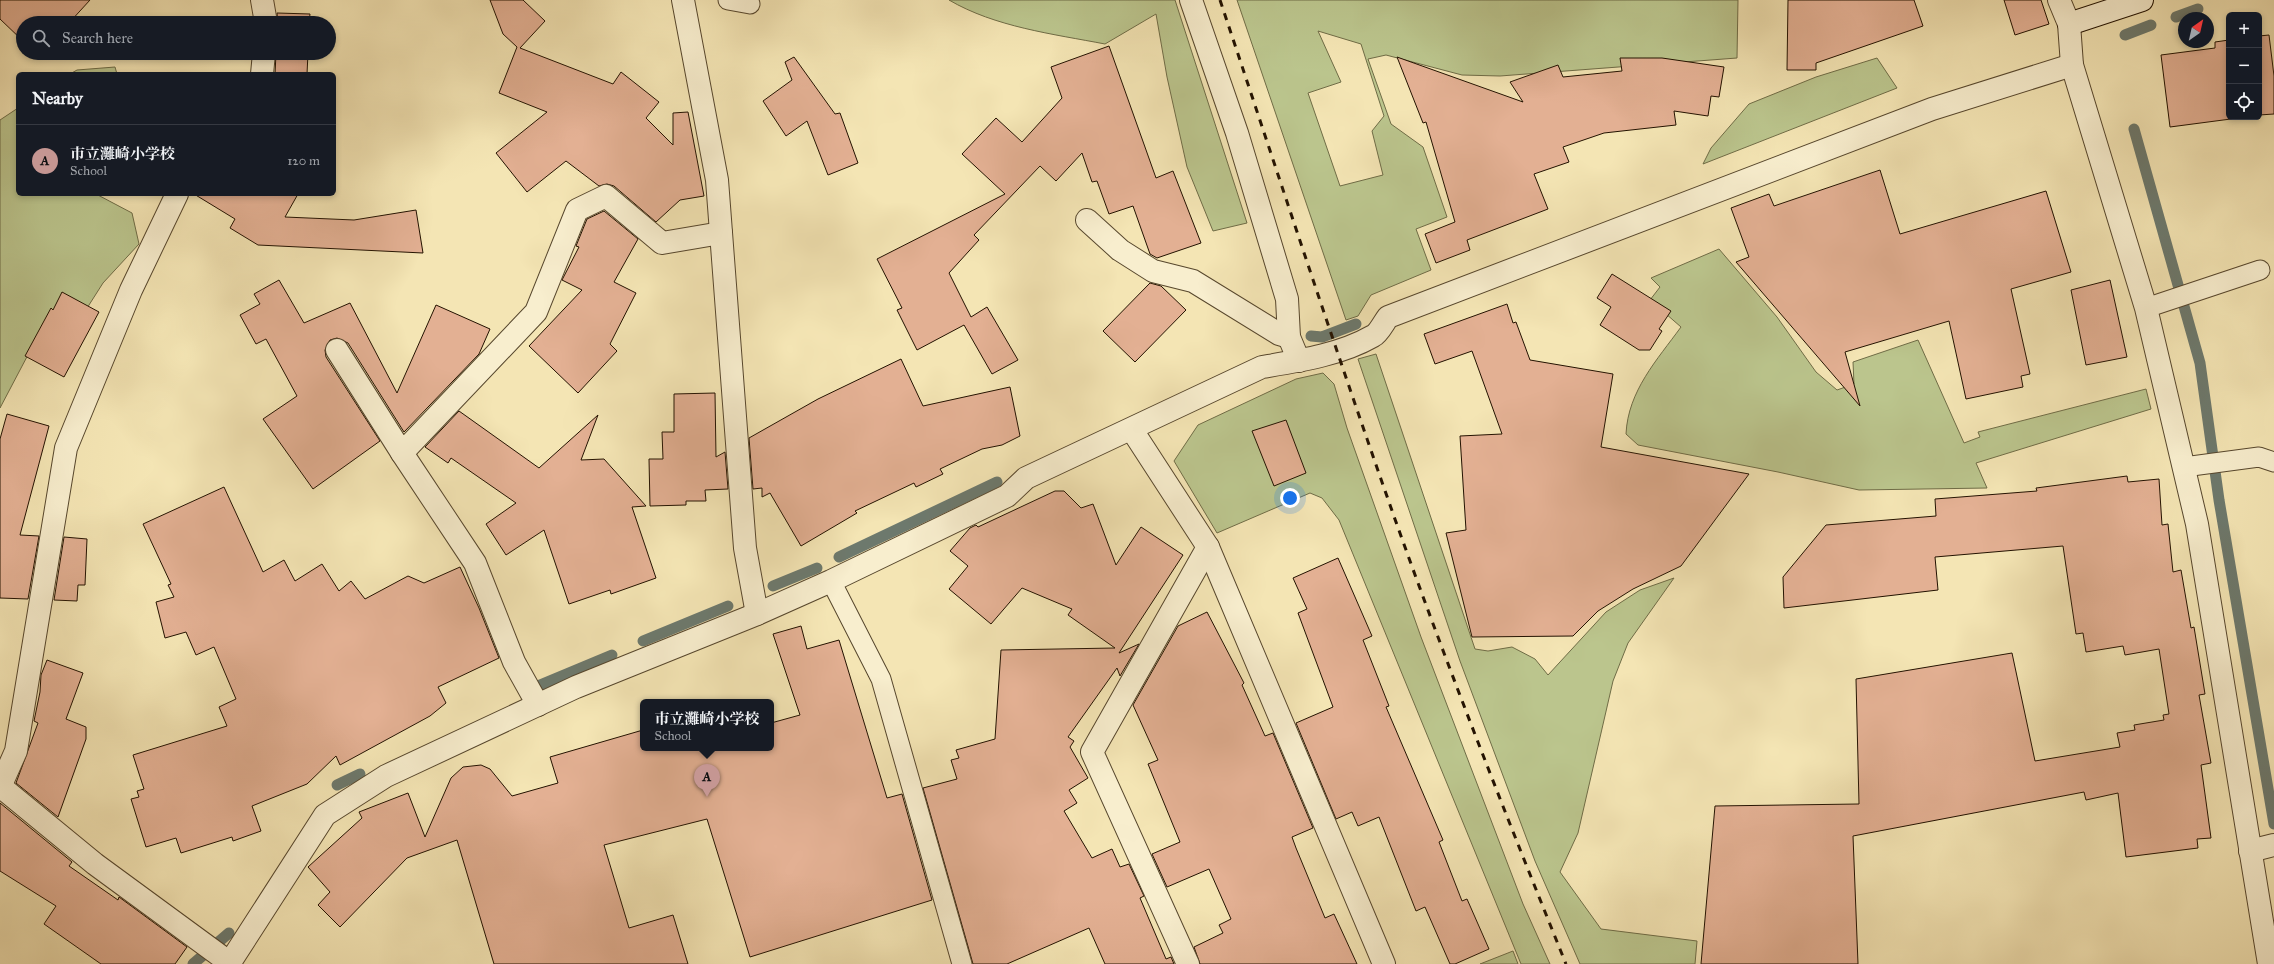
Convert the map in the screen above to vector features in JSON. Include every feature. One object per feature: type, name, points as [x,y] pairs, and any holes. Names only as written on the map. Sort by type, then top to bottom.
[{"type":"street","points":[[262,0],[266,16]]},
{"type":"street","points":[[683,0],[717,180],[745,548],[757,614]]},
{"type":"street","points":[[1191,0],[1237,133],[1287,299],[1289,337],[1298,361]]},
{"type":"street","points":[[2059,0],[2069,24],[2072,64],[2146,308],[2197,524],[2264,848],[2269,964]]},
{"type":"street","points":[[2069,24],[2142,0]]},
{"type":"street","points":[[262,72],[263,60]]},
{"type":"street","points":[[176,196],[131,290],[66,448],[0,787],[95,864],[220,955],[325,815],[386,776],[576,687],[757,614],[831,581],[1008,496],[1026,478],[1132,430],[1262,367],[1298,361],[1337,350],[1374,336],[1388,317],[1932,109],[2072,64]]},
{"type":"street","points":[[402,453],[536,312],[577,210],[606,196],[662,243],[721,233]]},
{"type":"street","points":[[1087,220],[1120,250],[1153,270],[1193,281],[1279,334],[1289,337]]},
{"type":"street","points":[[337,350],[402,453],[475,563],[514,662],[538,705]]},
{"type":"street","points":[[1132,430],[1208,547],[1384,964]]},
{"type":"street","points":[[1188,964],[1092,752],[1208,547]]},
{"type":"lane","points":[[728,0],[750,4]]},
{"type":"lane","points":[[2146,308],[2260,270]]},
{"type":"lane","points":[[2184,467],[2259,456],[2274,462]]},
{"type":"lane","points":[[831,581],[881,679],[962,964]]},
{"type":"green space","points":[[949,0],[1175,0],[1247,223],[1213,231],[1187,167],[1167,77],[1156,14],[1105,44],[1045,33],[1005,23],[985,17]]},
{"type":"green space","points":[[1237,0],[1738,0],[1737,58],[1500,76],[1462,75],[1386,55],[1368,59],[1391,124],[1423,147],[1447,217],[1416,229],[1431,270],[1371,295],[1358,316],[1346,320]],"holes":[[[1318,31],[1361,44],[1384,116],[1372,131],[1383,175],[1340,186],[1308,93],[1341,82]]]},
{"type":"green space","points":[[1877,58],[1897,88],[1703,164],[1711,148],[1749,104],[1816,77]]},
{"type":"green space","points":[[115,67],[116,72],[74,72],[77,70]]},
{"type":"green space","points":[[16,109],[16,196],[100,196],[132,213],[139,244],[103,283],[82,316],[50,313],[0,408],[0,120]]},
{"type":"green space","points":[[1719,249],[1777,317],[1816,372],[1837,390],[1854,384],[1853,362],[1918,340],[1964,443],[1980,437],[1978,432],[2146,389],[2151,409],[1976,463],[1987,488],[1859,490],[1778,472],[1638,445],[1626,434],[1632,404],[1645,377],[1681,327],[1650,300],[1660,287],[1651,278]]},
{"type":"green space","points":[[1376,354],[1475,649],[1488,651],[1512,647],[1535,659],[1548,675],[1606,612],[1640,590],[1674,578],[1628,643],[1613,681],[1578,833],[1560,872],[1601,929],[1697,941],[1695,964],[1580,964],[1535,861],[1460,661],[1358,359]]},
{"type":"green space","points":[[1323,373],[1334,384],[1347,428],[1421,637],[1523,904],[1550,964],[1521,964],[1339,520],[1322,498],[1310,493],[1217,533],[1174,461],[1198,425],[1296,379]]},
{"type":"green space","points":[[1513,951],[1518,964],[1480,964]]},
{"type":"building","points":[[0,0],[90,0],[75,16],[16,16],[16,34],[0,19]]},
{"type":"building","points":[[490,0],[523,0],[545,21],[520,48],[613,84],[621,72],[659,102],[646,118],[673,145],[673,113],[688,112],[704,196],[680,200],[656,222],[614,186],[607,184],[599,186],[566,161],[527,192],[496,153],[547,112],[499,93],[517,47],[503,34]]},
{"type":"building","points":[[1788,0],[1914,0],[1923,26],[1816,63],[1816,70],[1787,70]]},
{"type":"building","points":[[2004,0],[2041,0],[2049,24],[2015,35]]},
{"type":"building","points":[[277,13],[310,14],[310,16],[277,16]]},
{"type":"building","points":[[2269,35],[2274,76],[2274,114],[2262,115],[2262,36]]},
{"type":"building","points":[[2226,40],[2226,120],[2170,127],[2161,55],[2215,48],[2215,42]]},
{"type":"building","points":[[1109,46],[1156,178],[1173,171],[1201,243],[1157,258],[1150,254],[1133,206],[1109,214],[1097,181],[1092,182],[1082,153],[1056,181],[1040,166],[974,235],[979,240],[949,273],[971,317],[987,307],[1018,360],[992,374],[964,325],[917,350],[897,310],[902,308],[877,259],[1005,194],[962,154],[996,118],[1022,142],[1062,98],[1051,67]]},
{"type":"building","points":[[794,57],[835,114],[840,113],[858,163],[828,175],[807,121],[786,136],[763,101],[792,80],[785,62]]},
{"type":"building","points":[[1397,57],[1523,102],[1510,82],[1558,65],[1563,77],[1622,71],[1620,58],[1662,58],[1724,67],[1719,97],[1711,96],[1708,116],[1674,111],[1676,125],[1604,133],[1563,147],[1569,162],[1534,174],[1548,209],[1467,240],[1470,250],[1436,263],[1425,234],[1455,222],[1426,122],[1423,123]]},
{"type":"building","points":[[276,60],[308,60],[307,72],[275,72]]},
{"type":"building","points":[[1880,170],[1900,234],[2046,191],[2071,272],[2011,289],[2030,374],[2021,376],[2023,387],[1966,399],[1949,321],[1845,352],[1860,406],[1736,262],[1749,257],[1731,208],[1769,194],[1774,206]]},
{"type":"building","points":[[197,196],[297,196],[285,217],[354,220],[416,210],[423,253],[258,245],[230,228],[235,219]]},
{"type":"building","points":[[604,211],[638,239],[614,282],[636,293],[610,344],[617,351],[578,393],[529,346],[582,290],[562,280],[579,247],[576,246],[587,219]]},
{"type":"building","points":[[1612,274],[1671,311],[1659,329],[1662,331],[1650,350],[1639,350],[1600,325],[1611,307],[1597,298]]},
{"type":"building","points":[[279,280],[304,323],[350,303],[397,393],[436,305],[490,329],[479,354],[404,432],[348,343],[337,338],[330,340],[325,350],[326,357],[380,441],[313,489],[263,419],[297,396],[266,339],[256,344],[240,315],[260,304],[254,294]]},
{"type":"building","points":[[2110,280],[2127,357],[2086,365],[2071,290]]},
{"type":"building","points":[[1150,283],[1161,286],[1186,310],[1135,362],[1103,331]]},
{"type":"building","points":[[62,292],[99,312],[64,377],[25,356],[51,308],[53,310]]},
{"type":"building","points":[[1507,304],[1513,323],[1516,322],[1530,360],[1613,374],[1601,447],[1749,474],[1681,566],[1633,589],[1598,611],[1573,636],[1472,637],[1446,533],[1466,530],[1460,436],[1502,434],[1472,351],[1435,364],[1424,334]]},
{"type":"building","points":[[901,359],[923,406],[1010,387],[1020,436],[1002,445],[982,449],[940,469],[943,474],[916,487],[914,483],[855,511],[857,513],[801,546],[770,493],[762,497],[762,488],[753,489],[749,438],[818,399]]},
{"type":"building","points":[[715,393],[716,457],[725,452],[728,489],[705,490],[706,501],[686,501],[686,505],[650,506],[649,459],[663,459],[662,432],[674,432],[674,394]]},
{"type":"building","points":[[459,411],[539,468],[598,415],[581,460],[604,459],[646,506],[632,507],[656,578],[611,594],[610,590],[569,604],[544,530],[506,555],[486,524],[516,503],[451,458],[448,463],[425,447]]},
{"type":"building","points":[[7,414],[49,426],[20,535],[39,536],[28,599],[0,598],[0,439]]},
{"type":"building","points":[[1286,420],[1306,473],[1274,486],[1252,431]]},
{"type":"building","points":[[2127,476],[2128,482],[2159,479],[2162,525],[2168,524],[2173,572],[2181,570],[2191,628],[2194,627],[2205,694],[2199,695],[2211,763],[2201,765],[2211,838],[2197,839],[2198,848],[2126,857],[2118,793],[2086,800],[2084,792],[1853,836],[1858,964],[1701,964],[1715,806],[1859,804],[1856,679],[2012,653],[2035,761],[2120,747],[2117,733],[2135,730],[2134,725],[2164,720],[2163,715],[2169,714],[2159,649],[2125,655],[2123,646],[2086,652],[2083,633],[2076,634],[2063,546],[1935,557],[1938,590],[1784,608],[1783,577],[1826,525],[1936,516],[1935,499],[2037,491],[2036,488]]},
{"type":"building","points":[[224,487],[263,572],[284,560],[295,581],[322,564],[339,591],[351,581],[365,599],[408,576],[424,583],[460,567],[479,608],[499,658],[438,687],[446,703],[430,716],[340,765],[336,756],[307,784],[252,806],[261,831],[233,841],[232,837],[181,853],[176,838],[146,847],[131,799],[139,797],[137,791],[144,789],[133,755],[227,726],[219,707],[236,699],[214,647],[196,655],[186,632],[165,638],[156,602],[174,597],[168,585],[171,584],[143,524]]},
{"type":"building","points":[[1055,491],[1064,491],[1081,508],[1093,504],[1116,565],[1141,527],[1183,555],[1119,653],[1139,644],[1120,676],[1117,668],[1068,737],[1074,741],[1070,747],[1088,778],[1069,790],[1077,803],[1064,811],[1092,858],[1112,849],[1120,867],[1129,864],[1144,896],[1140,898],[1166,959],[1171,957],[1174,964],[1105,964],[1089,928],[1007,964],[973,964],[923,788],[957,779],[951,760],[959,758],[956,750],[995,739],[1001,650],[1115,648],[1068,615],[1072,609],[1022,588],[991,624],[949,589],[968,566],[950,551],[970,528],[976,525],[978,527]]},
{"type":"building","points":[[64,537],[87,539],[85,585],[78,585],[77,601],[54,600]]},
{"type":"building","points":[[1338,558],[1372,636],[1363,640],[1389,706],[1386,707],[1443,840],[1439,842],[1462,901],[1467,899],[1489,949],[1455,964],[1450,964],[1425,907],[1416,911],[1379,817],[1358,826],[1352,812],[1336,819],[1296,723],[1333,707],[1298,613],[1307,609],[1293,578]]},
{"type":"building","points":[[1207,612],[1244,683],[1242,685],[1265,736],[1273,733],[1313,828],[1292,837],[1296,848],[1325,918],[1334,914],[1357,964],[1200,964],[1194,947],[1223,933],[1219,925],[1231,919],[1209,869],[1167,887],[1152,854],[1180,842],[1148,764],[1158,760],[1133,705],[1178,626]]},
{"type":"building","points":[[801,626],[807,649],[839,640],[887,798],[902,794],[932,900],[750,957],[707,819],[604,845],[629,928],[673,915],[688,964],[494,964],[457,840],[407,858],[340,927],[318,905],[330,892],[308,867],[362,818],[359,812],[408,793],[425,837],[451,778],[463,767],[481,765],[490,769],[512,796],[558,783],[550,757],[640,731],[640,751],[774,751],[774,722],[800,715],[773,634]]},
{"type":"building","points":[[47,660],[83,673],[66,719],[86,727],[86,739],[58,817],[16,783],[38,723],[34,721],[40,692],[41,675]]},
{"type":"building","points":[[0,803],[72,862],[69,866],[118,900],[119,897],[187,947],[175,964],[101,964],[44,924],[56,906],[0,871]]},
{"type":"waterway","points":[[2176,17],[2198,9]]},
{"type":"waterway","points":[[2125,35],[2151,25]]},
{"type":"waterway","points":[[2134,129],[2200,363],[2219,500],[2274,824]]},
{"type":"waterway","points":[[1311,336],[1322,337],[1356,324]]},
{"type":"waterway","points":[[839,557],[997,482]]},
{"type":"waterway","points":[[773,586],[817,568]]},
{"type":"waterway","points":[[643,641],[728,606]]},
{"type":"waterway","points":[[540,685],[612,655]]},
{"type":"waterway","points":[[337,785],[360,774]]},
{"type":"waterway","points":[[193,964],[229,933]]},
{"type":"railway","points":[[1220,0],[1396,522],[1479,744],[1566,964]]},
{"type":"place","name":"市立灘崎小学校","points":[[707,797]]}]
